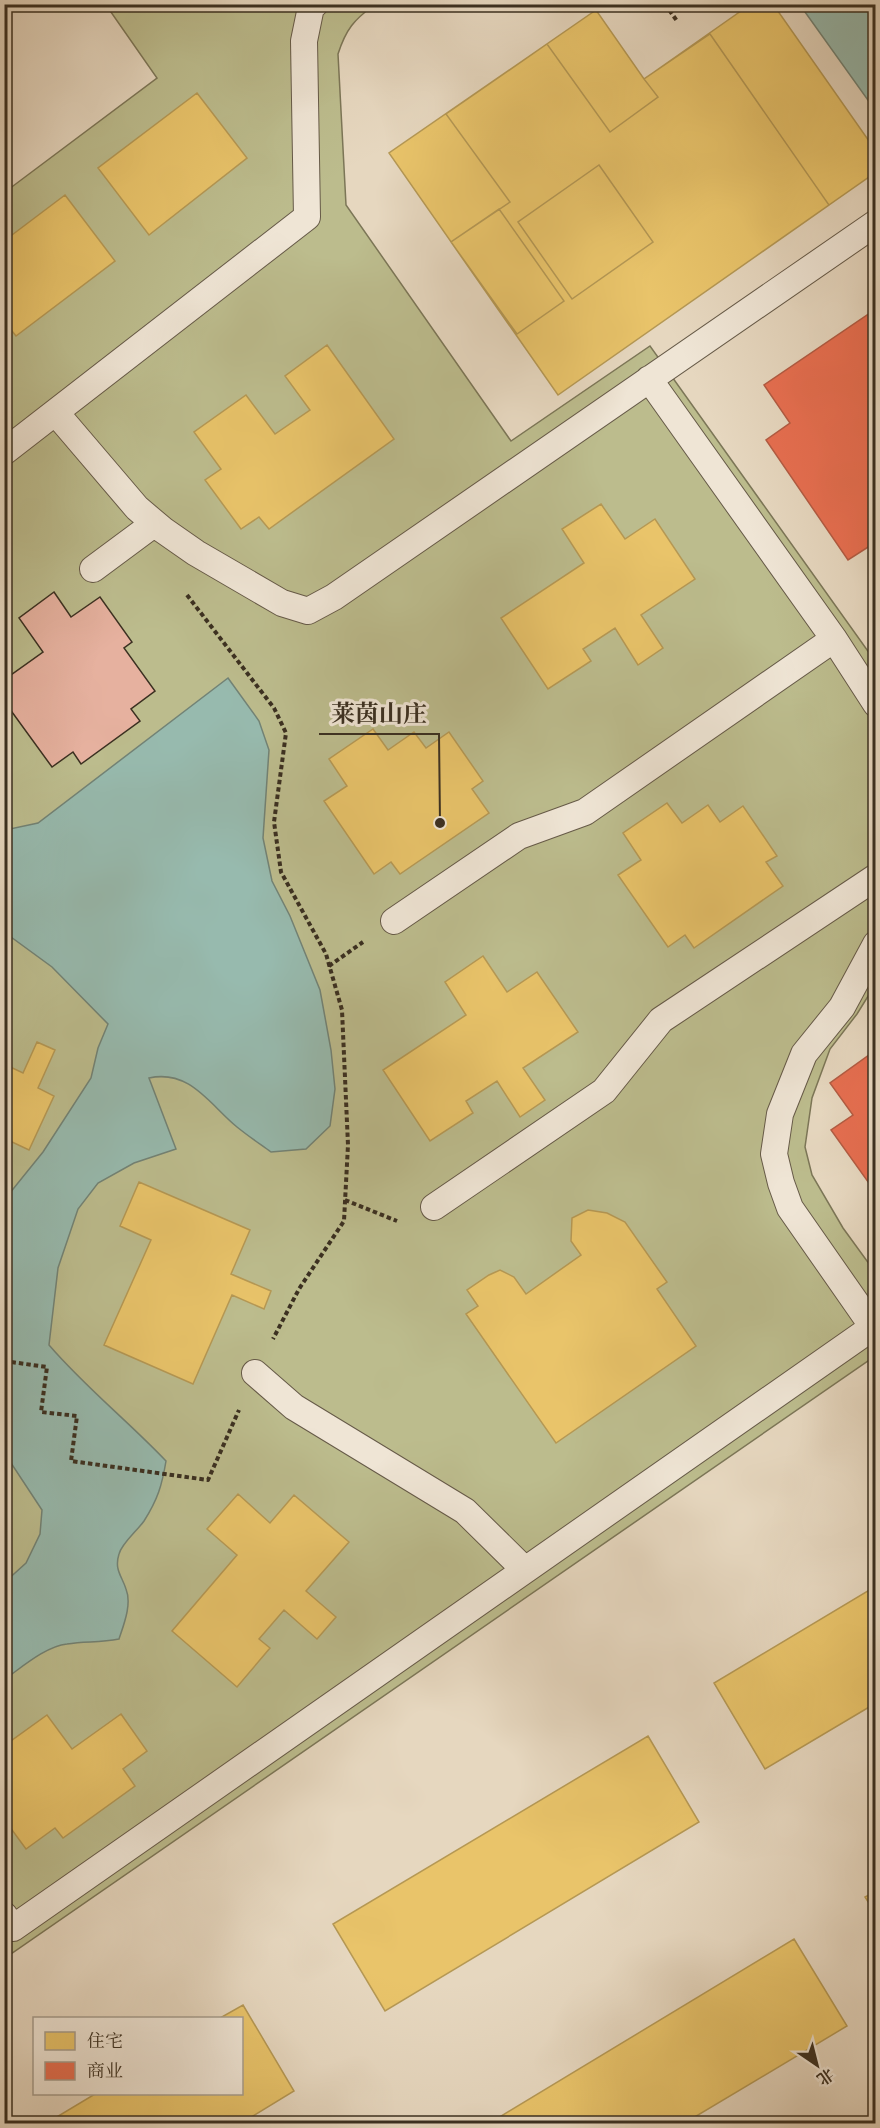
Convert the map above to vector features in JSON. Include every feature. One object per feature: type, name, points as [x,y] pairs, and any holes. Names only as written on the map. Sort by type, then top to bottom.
[{"type":"lane","points":[[4,452],[307,217],[304,41],[311,7],[315,4]]},
{"type":"lane","points":[[56,413],[137,508],[155,523],[190,549],[282,603],[308,610],[334,597],[876,222]]},
{"type":"lane","points":[[649,379],[834,639],[876,704]]},
{"type":"lane","points":[[93,569],[155,523]]},
{"type":"lane","points":[[393,921],[519,836],[585,812],[834,639]]},
{"type":"lane","points":[[434,1207],[604,1091],[661,1020],[876,877]]},
{"type":"lane","points":[[4,1915],[14,1928],[873,1327],[790,1208],[774,1154],[780,1114],[804,1054],[843,1007],[876,944]]},
{"type":"lane","points":[[255,1373],[294,1407],[465,1511],[525,1570]]},
{"type":"path","points":[[665,4],[676,21]]},
{"type":"path","points":[[4,1361],[47,1367],[41,1412],[77,1416],[71,1461],[208,1480],[255,1373],[299,1289],[344,1221],[348,1145],[342,1010],[326,954],[281,872],[274,822],[286,733],[274,708],[180,584],[190,549]]},
{"type":"path","points":[[345,1200],[399,1222],[434,1207]]},
{"type":"green space","points":[[106,5],[374,5],[352,26],[338,54],[346,205],[511,441],[650,346],[875,661],[875,985],[857,1014],[830,1049],[812,1098],[805,1147],[812,1175],[843,1228],[875,1272],[875,1356],[5,1958],[5,192],[157,78]]},
{"type":"water","points":[[800,5],[873,5],[876,8],[875,110]]},
{"type":"water","points":[[228,678],[259,721],[269,750],[263,838],[272,881],[290,916],[320,990],[331,1050],[335,1089],[330,1126],[306,1149],[271,1152],[237,1127],[208,1099],[188,1084],[163,1077],[149,1078],[176,1149],[134,1163],[98,1183],[78,1209],[58,1268],[49,1345],[166,1461],[163,1477],[149,1513],[119,1554],[118,1569],[128,1601],[127,1614],[119,1639],[59,1646],[34,1658],[5,1679],[5,1582],[26,1563],[40,1534],[42,1510],[11,1463],[4,1407],[5,1199],[43,1152],[91,1078],[98,1048],[108,1024],[52,967],[11,937],[5,929],[5,830],[38,823]]},
{"type":"building: 住宅","points":[[751,4],[773,4],[876,151],[876,172],[558,395],[389,153],[596,10],[644,79]]},
{"type":"building: 住宅","points":[[710,34],[829,205],[558,395],[451,242],[510,202],[446,114],[547,44],[610,132],[658,97],[644,79]]},
{"type":"building: 住宅","points":[[197,93],[247,158],[149,235],[98,168]]},
{"type":"building: 住宅","points":[[599,165],[653,242],[572,299],[518,222]]},
{"type":"building: 住宅","points":[[65,195],[115,261],[16,336],[4,321],[4,241]]},
{"type":"building: 住宅","points":[[499,209],[564,301],[517,334],[451,242]]},
{"type":"building: 住宅","points":[[327,345],[394,439],[269,529],[259,517],[241,529],[205,480],[221,469],[194,432],[246,395],[275,434],[310,410],[285,376]]},
{"type":"building: 住宅","points":[[601,504],[625,539],[655,519],[695,579],[641,615],[663,648],[638,665],[615,628],[583,649],[591,661],[548,689],[501,618],[584,563],[562,529]]},
{"type":"building: 住宅","points":[[373,729],[388,750],[414,732],[426,748],[449,732],[483,781],[472,789],[489,813],[400,874],[391,862],[374,874],[324,801],[347,786],[329,759]]},
{"type":"building: 住宅","points":[[667,803],[682,823],[708,805],[720,822],[743,806],[777,856],[766,862],[783,886],[694,948],[685,935],[668,947],[618,875],[641,860],[623,833]]},
{"type":"building: 住宅","points":[[483,956],[507,992],[537,972],[578,1032],[523,1068],[545,1100],[520,1117],[497,1081],[466,1101],[473,1113],[430,1141],[383,1070],[466,1015],[445,982]]},
{"type":"building: 住宅","points":[[37,1042],[55,1050],[38,1088],[54,1096],[29,1150],[10,1141],[4,1152],[4,1064],[23,1073]]},
{"type":"building: 住宅","points":[[139,1182],[250,1230],[231,1274],[271,1291],[264,1309],[232,1295],[193,1384],[104,1345],[151,1240],[120,1226]]},
{"type":"building: 住宅","points":[[588,1210],[607,1213],[625,1222],[667,1282],[657,1289],[696,1346],[556,1443],[466,1314],[478,1306],[467,1290],[500,1270],[514,1277],[526,1294],[581,1255],[571,1241],[572,1218]]},
{"type":"building: 住宅","points":[[238,1494],[270,1523],[294,1495],[349,1542],[306,1591],[336,1617],[317,1639],[284,1610],[259,1639],[270,1648],[237,1687],[172,1631],[237,1555],[207,1529]]},
{"type":"building: 住宅","points":[[876,1586],[876,1703],[765,1769],[714,1683]]},
{"type":"building: 住宅","points":[[121,1714],[147,1751],[123,1769],[135,1786],[63,1838],[55,1828],[26,1849],[4,1819],[4,1775],[9,1771],[4,1764],[4,1746],[47,1715],[72,1749]]},
{"type":"building: 住宅","points":[[648,1736],[699,1822],[385,2011],[333,1924]]},
{"type":"building: 住宅","points":[[876,1891],[876,1914],[865,1897]]},
{"type":"building: 住宅","points":[[794,1939],[847,2026],[683,2124],[488,2124]]},
{"type":"building: 住宅","points":[[243,2005],[294,2091],[240,2124],[45,2124],[93,2095],[243,2095],[243,2017],[222,2017]]},
{"type":"building: 商业","points":[[876,309],[876,542],[848,560],[766,440],[790,423],[764,385]]},
{"type":"building: 商业","points":[[876,309],[876,542],[848,560],[766,440],[790,423],[764,385]]},
{"type":"building: 商业","points":[[876,1050],[876,1193],[831,1130],[853,1115],[830,1083]]},
{"type":"building: 其他","points":[[54,592],[71,617],[100,597],[132,642],[124,648],[155,691],[131,709],[140,721],[81,764],[73,752],[52,767],[4,701],[4,680],[43,652],[19,618]]},
{"type":"place","name":"莱茵山庄","points":[[440,823]]}]
